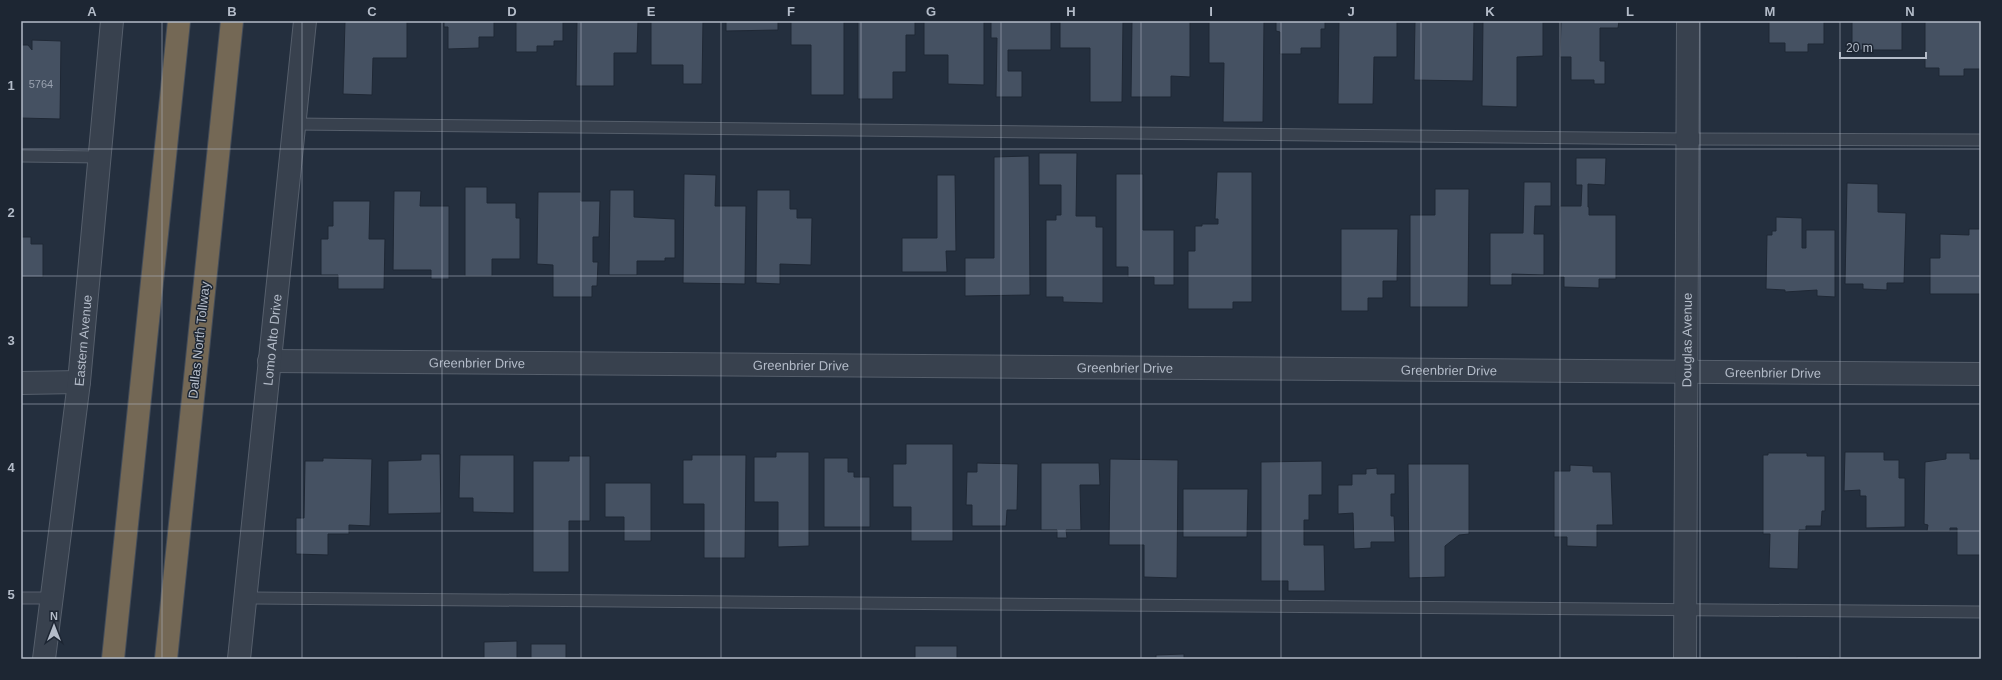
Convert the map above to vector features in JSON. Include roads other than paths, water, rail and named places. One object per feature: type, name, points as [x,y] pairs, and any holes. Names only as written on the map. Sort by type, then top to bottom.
[{"type":"highway","points":[[113,659],[179,21]]},
{"type":"highway","name":"Dallas North Tollway","points":[[166,659],[232,21]]},
{"type":"street","name":"Eastern Avenue","points":[[44,659],[50,598],[79,382],[112,21]]},
{"type":"street","name":"Lomo Alto Drive","points":[[239,659],[305,21]]},
{"type":"street","name":"Douglas Avenue","points":[[1685,659],[1688,21]]},
{"type":"street","name":"Greenbrier Drive","points":[[270,361],[1981,374]]},
{"type":"street","points":[[21,383],[79,382]]},
{"type":"lane","points":[[295,124],[1688,140],[1981,140]]},
{"type":"lane","points":[[21,156],[100,157]]},
{"type":"lane","points":[[21,598],[50,598]]},
{"type":"lane","points":[[245,598],[1981,612]]}]
